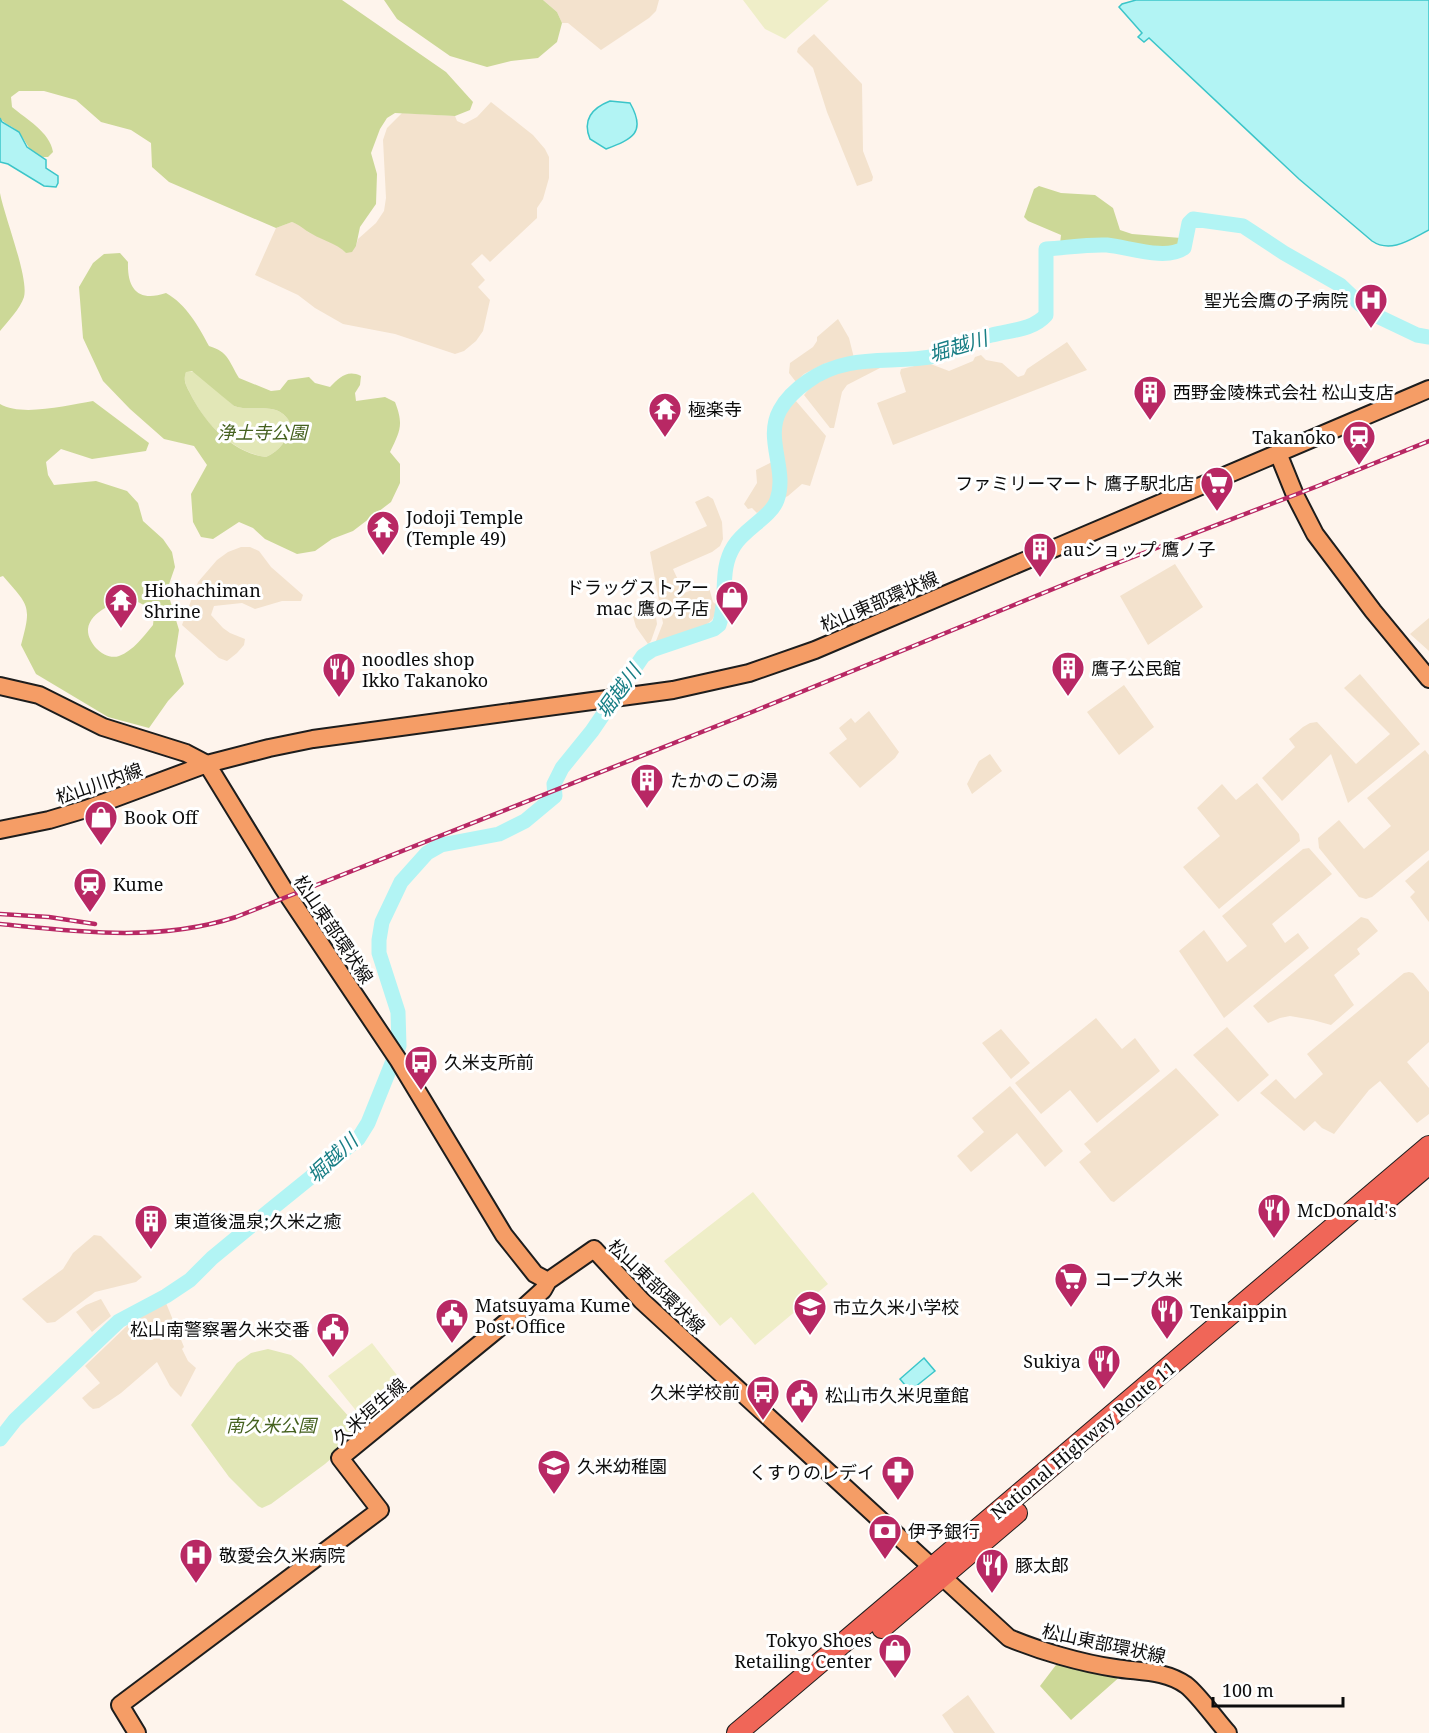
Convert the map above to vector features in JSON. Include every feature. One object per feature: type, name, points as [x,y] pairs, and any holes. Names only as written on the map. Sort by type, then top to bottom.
[{"type":"highway","name":"National Highway Route 11","points":[[755,1733],[937,1572],[1429,1146]]},
{"type":"highway","name":"National Highway Route 11","points":[[737,1733],[937,1572],[1429,1164]]},
{"type":"main road","points":[[1429,389],[1278,453],[1294,495],[1315,534],[1429,679]]},
{"type":"main road","name":"松山東部環状線","points":[[1228,1733],[1186,1685],[1163,1675],[1114,1668],[1037,1649],[1009,1638],[642,1301],[594,1249],[548,1281],[535,1274],[504,1236],[396,1057],[283,888],[207,764],[313,739],[620,698],[709,683],[749,673],[815,650],[1278,453]]},
{"type":"main road","points":[[0,686],[39,695],[103,727],[186,753],[207,764]]},
{"type":"main road","name":"松山川内線","points":[[0,830],[49,820],[207,764]]},
{"type":"main road","name":"久米垣生線","points":[[137,1733],[120,1705],[380,1510],[340,1458],[483,1342],[543,1290],[548,1281]]},
{"type":"shaded area","points":[[543,0],[659,0],[656,11],[649,18],[601,50],[568,23],[562,23],[557,12]]},
{"type":"shaded area","points":[[814,34],[862,84],[863,151],[873,177],[872,181],[857,186],[827,112],[813,68],[797,52],[798,48]]},
{"type":"shaded area","points":[[491,102],[533,135],[545,149],[549,157],[549,178],[543,199],[537,208],[537,218],[490,262],[482,254],[471,264],[485,280],[478,287],[490,300],[483,331],[476,341],[464,351],[455,354],[395,334],[343,324],[298,295],[255,275],[276,228],[292,222],[304,226],[308,232],[339,246],[346,253],[356,246],[358,239],[376,223],[384,211],[386,198],[383,140],[387,128],[402,113],[455,116],[457,121],[464,124],[477,117]]},
{"type":"shaded area","points":[[838,319],[849,338],[854,358],[826,363],[804,374],[796,382],[789,373],[790,363],[813,347],[817,337]]},
{"type":"shaded area","points":[[1067,342],[1087,370],[893,445],[877,403],[906,392],[900,373],[901,369],[928,363],[949,371],[981,355],[986,360],[1002,363],[1018,377],[1024,375],[1027,369]]},
{"type":"shaded area","points":[[879,364],[880,368],[847,385],[842,392],[834,428],[830,428],[804,395],[813,384],[825,377],[860,366]]},
{"type":"shaded area","points":[[796,401],[826,436],[810,486],[802,484],[782,499],[785,486],[781,421]]},
{"type":"shaded area","points":[[774,461],[775,496],[771,503],[757,513],[752,508],[748,509],[744,504],[757,483],[756,470]]},
{"type":"shaded area","points":[[708,496],[713,499],[722,522],[723,539],[720,546],[712,552],[673,569],[684,593],[708,584],[713,602],[718,606],[717,611],[706,625],[657,642],[663,623],[650,552],[707,526],[695,502]]},
{"type":"shaded area","points":[[241,547],[250,547],[259,551],[271,567],[303,595],[301,601],[282,601],[255,609],[242,603],[214,606],[211,615],[223,628],[245,639],[244,645],[227,661],[219,658],[182,625],[198,582],[217,560]]},
{"type":"shaded area","points":[[1175,564],[1203,607],[1148,645],[1120,596]]},
{"type":"shaded area","points":[[654,603],[657,624],[648,644],[636,627],[632,613]]},
{"type":"shaded area","points":[[1429,618],[1429,651],[1410,634]]},
{"type":"shaded area","points":[[1360,674],[1420,744],[1348,803],[1331,754],[1282,801],[1262,778],[1295,747],[1289,739],[1303,727],[1317,722],[1356,764],[1390,734],[1344,688]]},
{"type":"shaded area","points":[[1124,685],[1154,727],[1119,755],[1087,712]]},
{"type":"shaded area","points":[[869,711],[899,752],[860,788],[829,753],[847,739],[839,728],[851,718],[855,723]]},
{"type":"shaded area","points":[[1425,750],[1429,755],[1429,850],[1372,897],[1366,899],[1359,897],[1319,848],[1318,838],[1339,820],[1364,849],[1391,826],[1367,798]]},
{"type":"shaded area","points":[[990,754],[1002,771],[972,794],[967,784],[979,761]]},
{"type":"shaded area","points":[[1257,783],[1299,834],[1300,841],[1219,909],[1183,867],[1220,836],[1197,808],[1222,784],[1236,800]]},
{"type":"shaded area","points":[[1309,848],[1332,874],[1272,924],[1285,943],[1298,933],[1309,948],[1224,1018],[1179,951],[1204,930],[1227,962],[1247,946],[1222,916],[1303,849]]},
{"type":"shaded area","points":[[1429,860],[1429,922],[1410,897],[1415,892],[1405,881]]},
{"type":"shaded area","points":[[1361,917],[1368,919],[1378,931],[1357,949],[1360,954],[1334,975],[1354,1005],[1331,1025],[1290,1016],[1268,1023],[1253,1006]]},
{"type":"shaded area","points":[[1404,973],[1413,973],[1429,992],[1429,1042],[1407,1062],[1429,1088],[1429,1114],[1417,1123],[1380,1081],[1369,1090],[1334,1134],[1322,1128],[1315,1121],[1304,1131],[1260,1093],[1276,1079],[1295,1099],[1323,1074],[1307,1054]]},
{"type":"shaded area","points":[[1096,1018],[1122,1049],[1135,1038],[1160,1071],[1097,1123],[1070,1090],[1041,1114],[1015,1083]]},
{"type":"shaded area","points":[[1227,1027],[1269,1075],[1238,1102],[1193,1055]]},
{"type":"shaded area","points":[[1001,1029],[1030,1063],[1011,1079],[982,1043]]},
{"type":"shaded area","points":[[1176,1068],[1219,1115],[1114,1202],[1111,1201],[1079,1162],[1091,1152],[1084,1144]]},
{"type":"shaded area","points":[[1010,1086],[1063,1151],[1045,1167],[1017,1133],[971,1172],[957,1156],[984,1132],[972,1118]]},
{"type":"shaded area","points":[[94,1235],[101,1236],[142,1277],[136,1282],[95,1292],[55,1322],[47,1323],[22,1299],[63,1269],[73,1253]]},
{"type":"shaded area","points":[[101,1299],[111,1316],[92,1332],[76,1312]]},
{"type":"shaded area","points":[[166,1303],[184,1347],[182,1349],[188,1361],[196,1368],[181,1397],[170,1386],[157,1362],[121,1393],[99,1408],[93,1409],[82,1398],[100,1383],[85,1366],[130,1323]]},
{"type":"shaded area","points":[[968,1695],[995,1733],[954,1733],[942,1715]]},
{"type":"green space","points":[[0,0],[342,0],[446,72],[473,102],[470,110],[455,116],[395,113],[387,118],[371,153],[377,174],[376,204],[360,227],[356,246],[352,252],[346,253],[292,222],[276,228],[169,182],[152,167],[151,143],[131,130],[101,122],[76,100],[44,91],[19,91],[11,97],[12,107],[42,132],[53,152],[48,157],[37,155],[17,131],[0,118]]},
{"type":"green space","points":[[384,0],[543,0],[557,12],[562,23],[557,42],[538,58],[487,67],[450,56],[397,19]]},
{"type":"green space","points":[[743,0],[829,0],[785,39],[765,29]]},
{"type":"green space","points":[[1039,186],[1061,193],[1095,195],[1113,208],[1120,230],[1132,234],[1181,238],[1183,243],[1177,249],[1168,251],[1105,243],[1060,244],[1061,235],[1028,221],[1024,217],[1034,189]]},
{"type":"green space","points":[[0,193],[25,288],[20,306],[0,331]]},
{"type":"green space","points":[[120,253],[128,262],[132,286],[142,295],[166,293],[180,303],[209,346],[225,355],[239,378],[271,391],[280,390],[288,380],[309,377],[315,383],[330,387],[347,374],[356,374],[361,376],[360,385],[355,393],[356,401],[385,397],[395,402],[400,428],[390,452],[400,464],[400,483],[391,502],[353,531],[332,539],[315,551],[297,554],[265,539],[253,528],[239,522],[213,539],[201,537],[193,522],[191,494],[207,465],[194,446],[164,439],[130,409],[103,381],[83,338],[79,287],[93,263],[104,254]],"holes":[[[192,371],[234,406],[273,409],[286,417],[291,425],[279,448],[266,457],[231,443],[211,425],[196,404],[185,383],[186,372]]]},
{"type":"green space","name":"浄土寺公園","points":[[186,371],[196,372],[234,406],[266,408],[280,412],[291,425],[282,444],[266,457],[242,449],[231,442],[211,425],[196,404],[185,383]]},
{"type":"green space","points":[[93,401],[149,443],[146,451],[92,459],[61,449],[46,462],[48,475],[54,485],[96,481],[127,491],[138,503],[143,521],[163,539],[172,552],[175,567],[167,590],[179,630],[175,656],[184,684],[168,701],[149,728],[108,717],[36,674],[21,645],[26,622],[26,607],[12,586],[3,576],[0,577],[0,404],[20,410],[33,410]],"holes":[[[132,599],[146,606],[154,615],[153,625],[129,651],[119,656],[108,656],[98,650],[90,640],[88,634],[90,623],[105,608]]]},
{"type":"green space","points":[[753,1192],[828,1284],[755,1345],[731,1317],[720,1326],[664,1261]]},
{"type":"green space","points":[[372,1343],[410,1392],[375,1420],[365,1420],[328,1376]]},
{"type":"green space","name":"南久米公園","points":[[268,1349],[291,1355],[302,1364],[360,1431],[325,1464],[271,1504],[262,1508],[229,1477],[191,1425],[237,1363],[251,1353]]},
{"type":"green space","points":[[1059,1661],[1123,1674],[1071,1720],[1040,1686]]},
{"type":"water","points":[[1136,0],[1429,0],[1429,230],[1394,246],[1379,245],[1372,241],[1299,179],[1149,38],[1144,42],[1138,37],[1142,33],[1119,7]]},
{"type":"water","points":[[610,101],[630,103],[635,113],[637,128],[630,138],[606,149],[590,139],[587,126],[594,111]]},
{"type":"water","points":[[0,118],[2,122],[19,132],[27,147],[46,160],[46,168],[58,176],[56,187],[44,186],[8,164],[0,162]]},
{"type":"water","points":[[924,1358],[935,1371],[910,1391],[900,1379]]},
{"type":"waterway","name":"堀越川","points":[[0,1439],[15,1420],[119,1321],[166,1296],[190,1280],[212,1258],[358,1139],[368,1123],[399,1046],[398,1012],[379,953],[379,940],[382,922],[401,882],[427,853],[441,845],[499,834],[525,821],[555,796],[554,784],[562,768],[592,731],[643,656],[652,650],[714,629],[719,625],[729,556],[738,540],[769,512],[777,500],[780,477],[774,432],[776,421],[780,410],[792,394],[804,384],[823,372],[839,366],[936,356],[985,337],[1028,327],[1046,315],[1046,249],[1107,245],[1147,252],[1176,252],[1184,248],[1189,223],[1193,219],[1243,226],[1340,285],[1375,315],[1417,335],[1429,337]]},
{"type":"railway","points":[[0,924],[119,933],[178,930],[236,917],[752,712],[1107,567],[1429,441]]},
{"type":"railway","points":[[0,914],[49,917],[95,924]]},
{"type":"place","name":"聖光会鷹の子病院","points":[[1371,329]]},
{"type":"place","name":"西野金陵株式会社 松山支店","points":[[1150,421]]},
{"type":"place","name":"極楽寺","points":[[665,438]]},
{"type":"place","name":"Takanoko","points":[[1359,466]]},
{"type":"place","name":"ファミリーマート 鷹子駅北店","points":[[1217,512]]},
{"type":"place","name":"Jodoji Temple (Temple 49)","points":[[383,556]]},
{"type":"place","name":"auショップ 鷹ノ子","points":[[1040,578]]},
{"type":"place","name":"ドラッグストアー mac 鷹の子店","points":[[732,626]]},
{"type":"place","name":"Hiohachiman Shrine","points":[[121,629]]},
{"type":"place","name":"鷹子公民館","points":[[1068,697]]},
{"type":"place","name":"noodles shop Ikko Takanoko","points":[[339,698]]},
{"type":"place","name":"たかのこの湯","points":[[647,809]]},
{"type":"place","name":"Book Off","points":[[101,846]]},
{"type":"place","name":"Kume","points":[[90,913]]},
{"type":"place","name":"久米支所前","points":[[421,1091]]},
{"type":"place","name":"McDonald's","points":[[1274,1239]]},
{"type":"place","name":"東道後温泉;久米之癒","points":[[151,1250]]},
{"type":"place","name":"コープ久米","points":[[1071,1308]]},
{"type":"place","name":"市立久米小学校","points":[[810,1336]]},
{"type":"place","name":"Tenkaippin","points":[[1167,1340]]},
{"type":"place","name":"Matsuyama Kume Post Office","points":[[452,1344]]},
{"type":"place","name":"松山南警察署久米交番","points":[[333,1358]]},
{"type":"place","name":"Sukiya","points":[[1104,1390]]},
{"type":"place","name":"久米学校前","points":[[763,1421]]},
{"type":"place","name":"松山市久米児童館","points":[[802,1424]]},
{"type":"place","name":"久米幼稚園","points":[[554,1495]]},
{"type":"place","name":"くすりのレデイ","points":[[898,1501]]},
{"type":"place","name":"伊予銀行","points":[[885,1560]]},
{"type":"place","name":"敬愛会久米病院","points":[[196,1584]]},
{"type":"place","name":"豚太郎","points":[[992,1594]]},
{"type":"place","name":"Tokyo Shoes Retailing Center","points":[[895,1679]]}]
